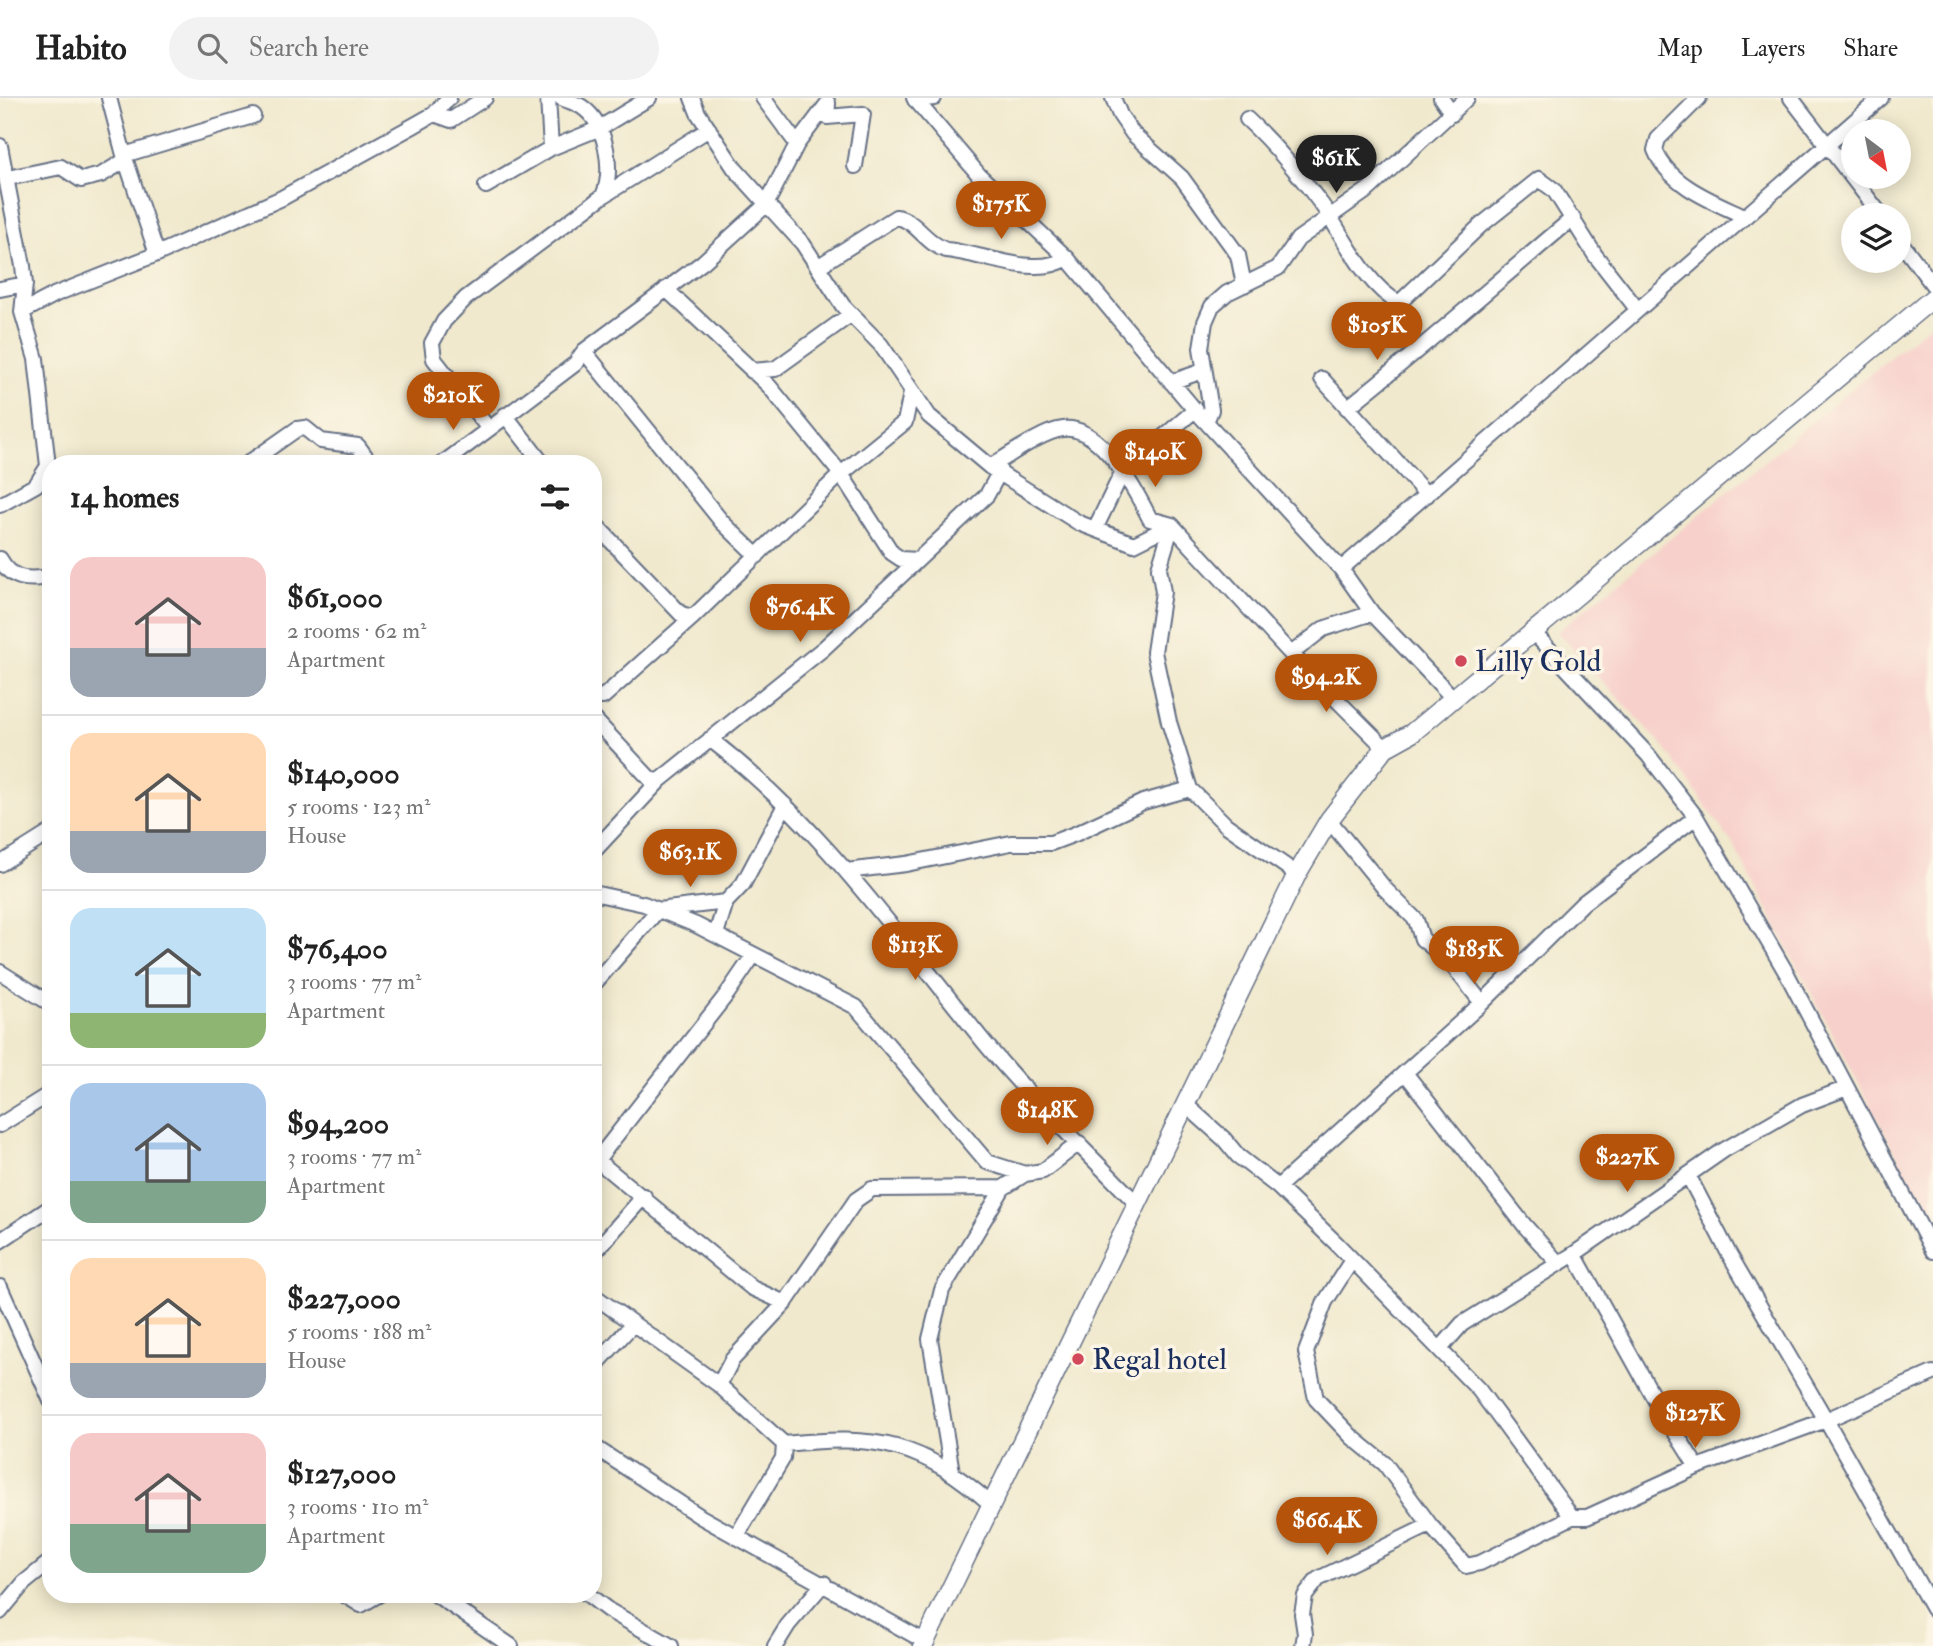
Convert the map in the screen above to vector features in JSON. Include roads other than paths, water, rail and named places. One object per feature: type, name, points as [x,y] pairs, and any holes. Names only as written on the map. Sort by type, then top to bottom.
[{"type":"main road","points":[[925,1644],[1297,874],[1329,820],[1385,748],[1412,733],[1933,298]]},
{"type":"street","points":[[109,98],[156,254]]},
{"type":"street","points":[[22,312],[56,294],[156,254],[282,198],[434,114],[449,98]]},
{"type":"street","points":[[434,114],[452,120],[485,98]]},
{"type":"street","points":[[548,98],[551,148]]},
{"type":"street","points":[[561,98],[582,107],[598,129],[608,154],[610,172],[603,196]]},
{"type":"street","points":[[486,186],[551,148],[598,129],[649,98]]},
{"type":"street","points":[[692,98],[735,169],[819,266],[850,315],[881,345],[929,416],[995,469],[1079,523],[1134,544],[1172,525]]},
{"type":"street","points":[[763,98],[797,144]]},
{"type":"street","points":[[915,99],[934,98]]},
{"type":"street","points":[[1113,98],[1120,115],[1133,134],[1182,178],[1238,255],[1244,285]]},
{"type":"street","points":[[1441,98],[1452,114]]},
{"type":"street","points":[[1206,422],[1211,410],[1201,348],[1209,311],[1217,300],[1278,268],[1298,239],[1331,219],[1467,98]]},
{"type":"street","points":[[1699,98],[1658,139],[1655,149],[1662,162],[1684,184],[1744,216]]},
{"type":"street","points":[[1791,98],[1872,203]]},
{"type":"street","points":[[1341,569],[1881,98]]},
{"type":"street","points":[[915,99],[970,165],[1067,258],[1195,410],[1341,569],[1373,613],[1453,698]]},
{"type":"street","points":[[454,455],[575,364],[584,351],[704,262],[766,205],[797,144],[830,101]]},
{"type":"street","points":[[830,101],[827,117],[863,114],[855,166]]},
{"type":"street","points":[[8,178],[61,167],[81,180],[102,175],[125,158],[253,116]]},
{"type":"street","points":[[1247,119],[1277,148],[1376,284],[1399,303],[1434,267],[1532,182],[1539,179],[1547,182],[1595,255],[1637,309]]},
{"type":"street","points":[[489,429],[434,359],[432,343],[437,332],[466,298],[603,196],[709,129]]},
{"type":"street","points":[[0,146],[8,178],[25,284],[22,312],[36,359],[47,455]]},
{"type":"street","points":[[819,266],[896,217],[903,218],[936,246],[946,250],[1028,266],[1050,267],[1067,258]]},
{"type":"street","points":[[1347,408],[1419,351],[1451,319],[1573,218]]},
{"type":"street","points":[[1911,256],[1933,285]]},
{"type":"street","points":[[0,289],[25,284]]},
{"type":"street","points":[[666,289],[769,386],[841,474],[892,553],[901,559],[917,561]]},
{"type":"street","points":[[752,371],[775,369],[850,315]]},
{"type":"street","points":[[584,351],[723,522],[757,556]]},
{"type":"street","points":[[769,386],[775,369]]},
{"type":"street","points":[[1171,382],[1203,371]]},
{"type":"street","points":[[1322,379],[1427,495]]},
{"type":"street","points":[[905,422],[911,393]]},
{"type":"street","points":[[1095,529],[1123,471],[1195,410]]},
{"type":"street","points":[[505,415],[536,455]]},
{"type":"street","points":[[602,693],[693,617],[841,474],[905,422],[929,416]]},
{"type":"street","points":[[260,455],[297,429],[305,428],[321,441],[358,446],[364,455]]},
{"type":"street","points":[[602,842],[660,780],[824,648],[987,495],[995,469],[1049,433],[1062,429],[1083,432],[1123,471],[1150,519],[1172,525],[1291,654],[1385,748]]},
{"type":"street","points":[[0,505],[36,485],[42,476]]},
{"type":"street","points":[[1172,525],[1159,568],[1163,592],[1154,652],[1169,722],[1190,789],[1226,825],[1297,874]]},
{"type":"street","points":[[602,531],[681,614],[693,617]]},
{"type":"street","points":[[2,569],[28,580],[42,578]]},
{"type":"street","points":[[1291,654],[1323,629],[1373,613]]},
{"type":"street","points":[[1532,631],[1648,755],[1696,817],[1780,962],[1933,1251]]},
{"type":"street","points":[[602,727],[642,773],[652,781],[660,780]]},
{"type":"street","points":[[710,739],[743,764],[846,871],[984,1042],[1138,1204]]},
{"type":"street","points":[[846,871],[906,864],[1011,843],[1051,843],[1143,802],[1190,789]]},
{"type":"street","points":[[716,934],[726,902],[743,884],[785,805]]},
{"type":"street","points":[[1278,1187],[1406,1074],[1583,903],[1696,817]]},
{"type":"street","points":[[1329,820],[1385,890],[1416,920],[1422,939],[1448,960],[1482,1003]]},
{"type":"street","points":[[0,864],[42,838]]},
{"type":"street","points":[[602,895],[659,910],[716,934],[856,1007],[986,1162],[1025,1174]]},
{"type":"street","points":[[602,975],[659,910],[726,902]]},
{"type":"street","points":[[602,1149],[727,994],[754,956]]},
{"type":"street","points":[[0,972],[42,998]]},
{"type":"street","points":[[1406,1074],[1525,1226],[1559,1264]]},
{"type":"street","points":[[1440,1349],[1462,1324],[1559,1264],[1724,1150],[1802,1105],[1847,1088]]},
{"type":"street","points":[[0,1125],[42,1099]]},
{"type":"street","points":[[1186,1105],[1224,1139],[1238,1156],[1278,1187],[1440,1349],[1503,1419],[1572,1517]]},
{"type":"street","points":[[952,1472],[930,1339],[942,1290],[1003,1188],[1025,1174],[1043,1171],[1079,1143]]},
{"type":"street","points":[[602,1163],[752,1287],[785,1303]]},
{"type":"street","points":[[1688,1175],[1728,1252],[1933,1609]]},
{"type":"street","points":[[719,1385],[732,1360],[785,1303],[856,1200],[872,1189],[1003,1188]]},
{"type":"street","points":[[602,1244],[644,1196]]},
{"type":"street","points":[[0,1241],[42,1213]]},
{"type":"street","points":[[1574,1254],[1651,1393],[1697,1467]]},
{"type":"street","points":[[1352,1260],[1325,1302],[1307,1352],[1316,1399],[1352,1437],[1385,1464],[1430,1525],[1466,1566],[1480,1563],[1572,1517],[1587,1517],[1697,1467],[1826,1420],[1933,1373]]},
{"type":"street","points":[[0,1287],[42,1381]]},
{"type":"street","points":[[602,1302],[719,1385],[784,1444],[821,1440],[888,1444],[928,1457],[952,1472],[992,1505]]},
{"type":"street","points":[[602,1358],[633,1324]]},
{"type":"street","points":[[736,1537],[783,1458],[784,1444]]},
{"type":"street","points":[[602,1452],[736,1537],[824,1583],[925,1644]]},
{"type":"street","points":[[1303,1646],[1305,1634],[1301,1614],[1305,1596],[1318,1579],[1430,1525]]},
{"type":"street","points":[[0,1612],[24,1583],[42,1568]]},
{"type":"street","points":[[775,1646],[824,1583]]},
{"type":"street","points":[[448,1603],[512,1646]]},
{"type":"street","points":[[601,1603],[664,1645]]},
{"type":"place","name":"Lilly Gold","points":[[1461,661]]},
{"type":"place","name":"Regal hotel","points":[[1078,1359]]}]
